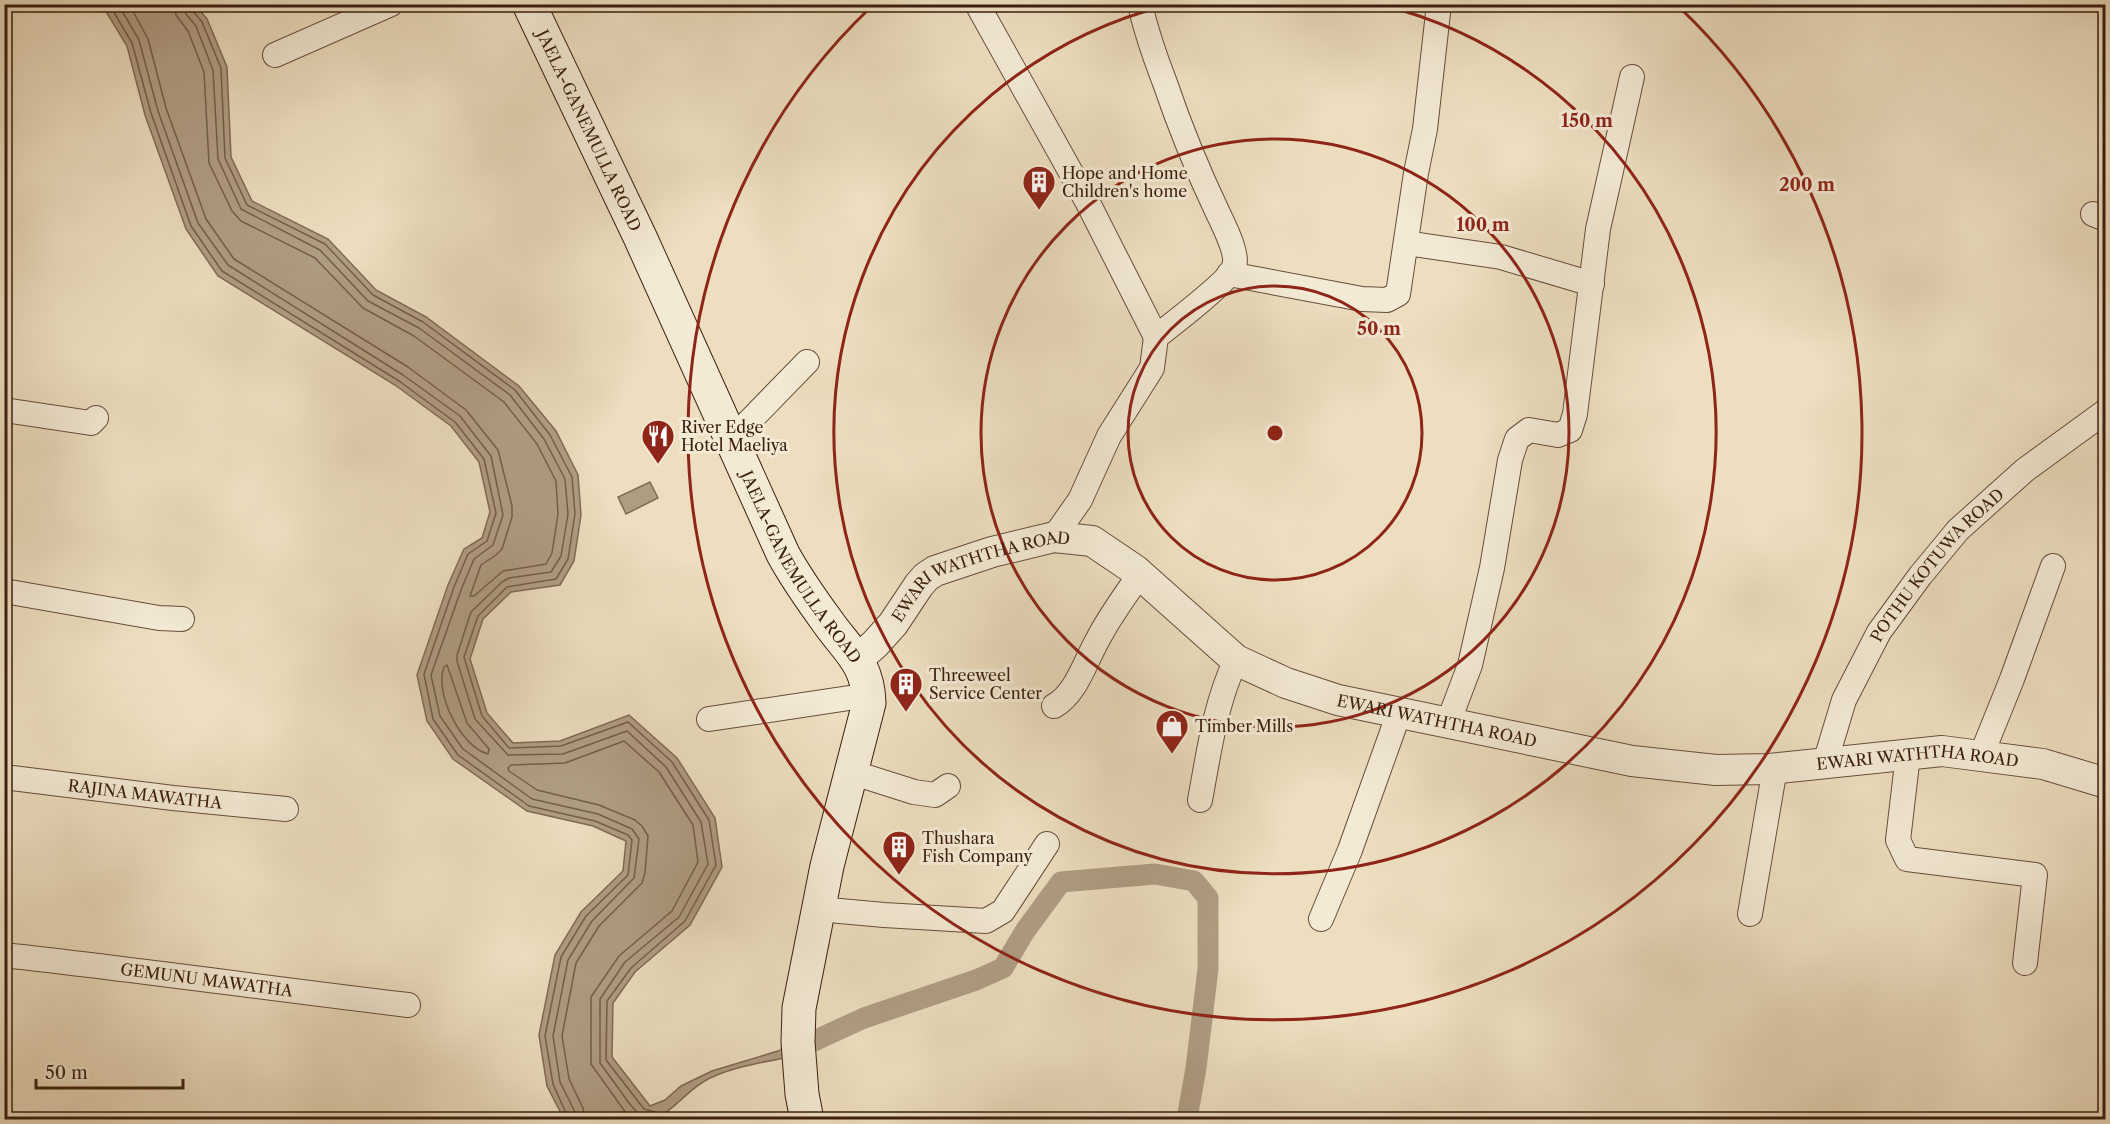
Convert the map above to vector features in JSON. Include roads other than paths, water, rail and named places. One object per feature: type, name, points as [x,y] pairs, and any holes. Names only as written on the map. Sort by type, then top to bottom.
[{"type":"main road","name":"JAELA-GANEMULLA ROAD","points":[[529,4],[640,237],[763,512],[796,577],[829,624],[858,658],[866,681],[869,703],[827,866],[799,1008],[802,1094],[807,1119]]},
{"type":"street","points":[[275,55],[391,4]]},
{"type":"street","points":[[977,4],[1088,203],[1156,338],[1152,368],[1109,436],[1080,500],[1054,537]]},
{"type":"street","points":[[1140,4],[1145,28],[1173,107],[1236,259],[1234,270],[1156,338]]},
{"type":"street","points":[[1229,274],[1362,299],[1387,300],[1398,294],[1425,129],[1439,4]]},
{"type":"street","points":[[1448,723],[1470,665],[1492,568],[1510,460],[1517,439],[1529,430],[1558,435],[1570,430],[1575,414],[1599,229],[1632,77]]},
{"type":"street","points":[[1406,243],[1501,257],[1592,284]]},
{"type":"street","points":[[731,440],[807,362]]},
{"type":"street","points":[[4,410],[91,423],[96,418]]},
{"type":"street","name":"POTHU KOTUWA ROAD","points":[[1825,763],[1844,700],[1879,632],[1920,576],[1958,530],[2025,470],[2106,411]]},
{"type":"street","name":"EWARI WATHTHA ROAD","points":[[858,658],[875,644],[893,624],[926,577],[992,552],[1054,537],[1092,541],[1140,574],[1236,660],[1296,687],[1338,700],[1632,761],[1716,770],[1775,768],[1942,751],[2043,764],[2106,783]]},
{"type":"street","points":[[1982,756],[2013,679],[2053,566]]},
{"type":"street","points":[[1054,706],[1065,700],[1097,640],[1140,574]]},
{"type":"street","points":[[4,591],[159,618],[182,619]]},
{"type":"street","points":[[1200,800],[1215,720],[1226,682],[1236,660]]},
{"type":"street","points":[[709,718],[869,695]]},
{"type":"street","points":[[1321,919],[1350,850],[1399,713]]},
{"type":"street","points":[[1908,755],[1898,840],[1907,859],[2035,875],[2025,963]]},
{"type":"street","points":[[1750,914],[1775,768]]},
{"type":"street","points":[[851,772],[914,792],[935,795],[948,786]]},
{"type":"street","name":"RAJINA MAWATHA","points":[[4,777],[286,810]]},
{"type":"street","points":[[818,909],[986,921],[1002,910],[1047,844]]},
{"type":"street","name":"GEMUNU MAWATHA","points":[[4,955],[141,970],[408,1005]]},
{"type":"water","points":[[102,5],[195,5],[207,19],[227,67],[231,157],[252,201],[328,239],[376,290],[426,317],[519,386],[556,431],[578,475],[581,515],[574,561],[560,585],[511,592],[483,619],[470,659],[487,713],[513,743],[560,741],[629,715],[677,758],[715,818],[722,867],[690,925],[635,972],[613,1003],[612,1057],[650,1106],[665,1100],[681,1086],[712,1071],[788,1048],[790,1057],[745,1066],[712,1077],[655,1119],[564,1119],[547,1086],[539,1035],[555,955],[581,912],[623,871],[626,841],[593,826],[527,811],[453,759],[427,721],[417,675],[448,585],[464,549],[482,538],[490,512],[479,462],[451,426],[395,385],[218,276],[186,229],[145,115],[127,46]]},
{"type":"water","points":[[650,482],[658,498],[626,514],[618,497]]},
{"type":"waterway","points":[[790,1052],[864,1018],[976,980],[1003,968],[1025,931],[1061,882],[1155,874],[1194,881],[1208,898],[1208,969],[1188,1113],[1191,1120]]},
{"type":"place","name":"Hope and Home Children's home","points":[[1039,211]]},
{"type":"place","name":"River Edge Hotel Maeliya","points":[[658,465]]},
{"type":"place","name":"Threeweel Service Center","points":[[906,713]]},
{"type":"place","name":"Timber Mills","points":[[1172,755]]},
{"type":"place","name":"Thushara Fish Company","points":[[899,876]]}]
